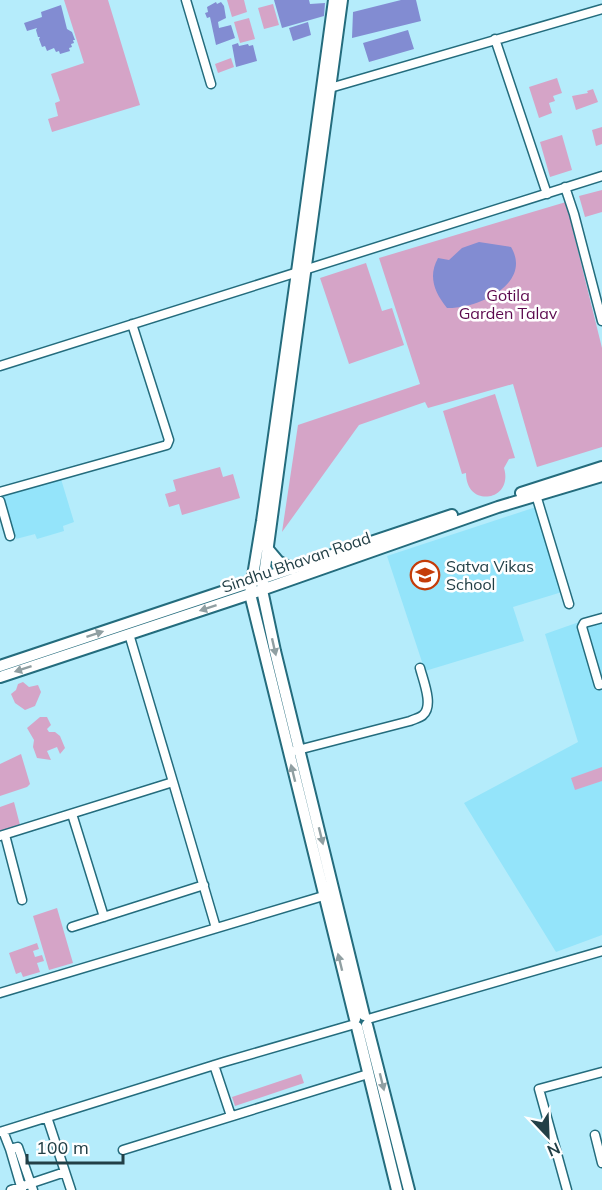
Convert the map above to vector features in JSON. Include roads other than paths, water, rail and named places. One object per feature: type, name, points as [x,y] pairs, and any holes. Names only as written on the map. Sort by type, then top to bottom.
[{"type":"main road","points":[[256,586],[267,548],[334,0]]},
{"type":"main road","points":[[342,0],[256,586],[324,896],[409,1190]]},
{"type":"main road","name":"Sindhu Bhavan Road","points":[[0,677],[129,634],[256,586],[292,569],[602,467]]},
{"type":"main road","name":"Sindhu Bhavan Road","points":[[0,666],[602,476]]},
{"type":"main road","points":[[267,548],[278,561],[292,569]]},
{"type":"main road","points":[[293,751],[335,893],[361,1022],[368,1074],[397,1190]]},
{"type":"street","points":[[186,0],[211,84]]},
{"type":"street","points":[[330,88],[602,9]]},
{"type":"street","points":[[495,39],[547,194]]},
{"type":"street","points":[[0,366],[602,176]]},
{"type":"street","points":[[565,187],[600,305],[602,321]]},
{"type":"street","points":[[0,492],[167,445],[169,440],[132,324]]},
{"type":"street","points":[[536,495],[569,604]]},
{"type":"street","points":[[0,501],[10,536]]},
{"type":"street","points":[[602,618],[584,623],[582,627],[599,685],[602,684]]},
{"type":"street","points":[[129,634],[216,928]]},
{"type":"street","points":[[293,751],[400,724],[422,716],[428,703],[420,668]]},
{"type":"street","points":[[22,900],[2,836],[173,782]]},
{"type":"street","points":[[72,814],[104,917]]},
{"type":"street","points":[[72,927],[204,885]]},
{"type":"street","points":[[0,993],[335,893]]},
{"type":"street","points":[[22,1188],[10,1149],[2,1132],[214,1065],[602,951]]},
{"type":"street","points":[[214,1065],[231,1116]]},
{"type":"street","points":[[567,1190],[539,1089],[602,1072]]},
{"type":"street","points":[[123,1150],[368,1074]]},
{"type":"street","points":[[47,1117],[71,1190]]},
{"type":"street","points":[[594,1135],[602,1161]]},
{"type":"street","points":[[10,1149],[20,1148],[32,1187]]},
{"type":"street","points":[[11,1190],[32,1187],[65,1172]]},
{"type":"place","name":"Satva Vikas School","points":[[425,575]]},
{"type":"park label","name":"Gotila Garden Talav","points":[[508,304]]}]
